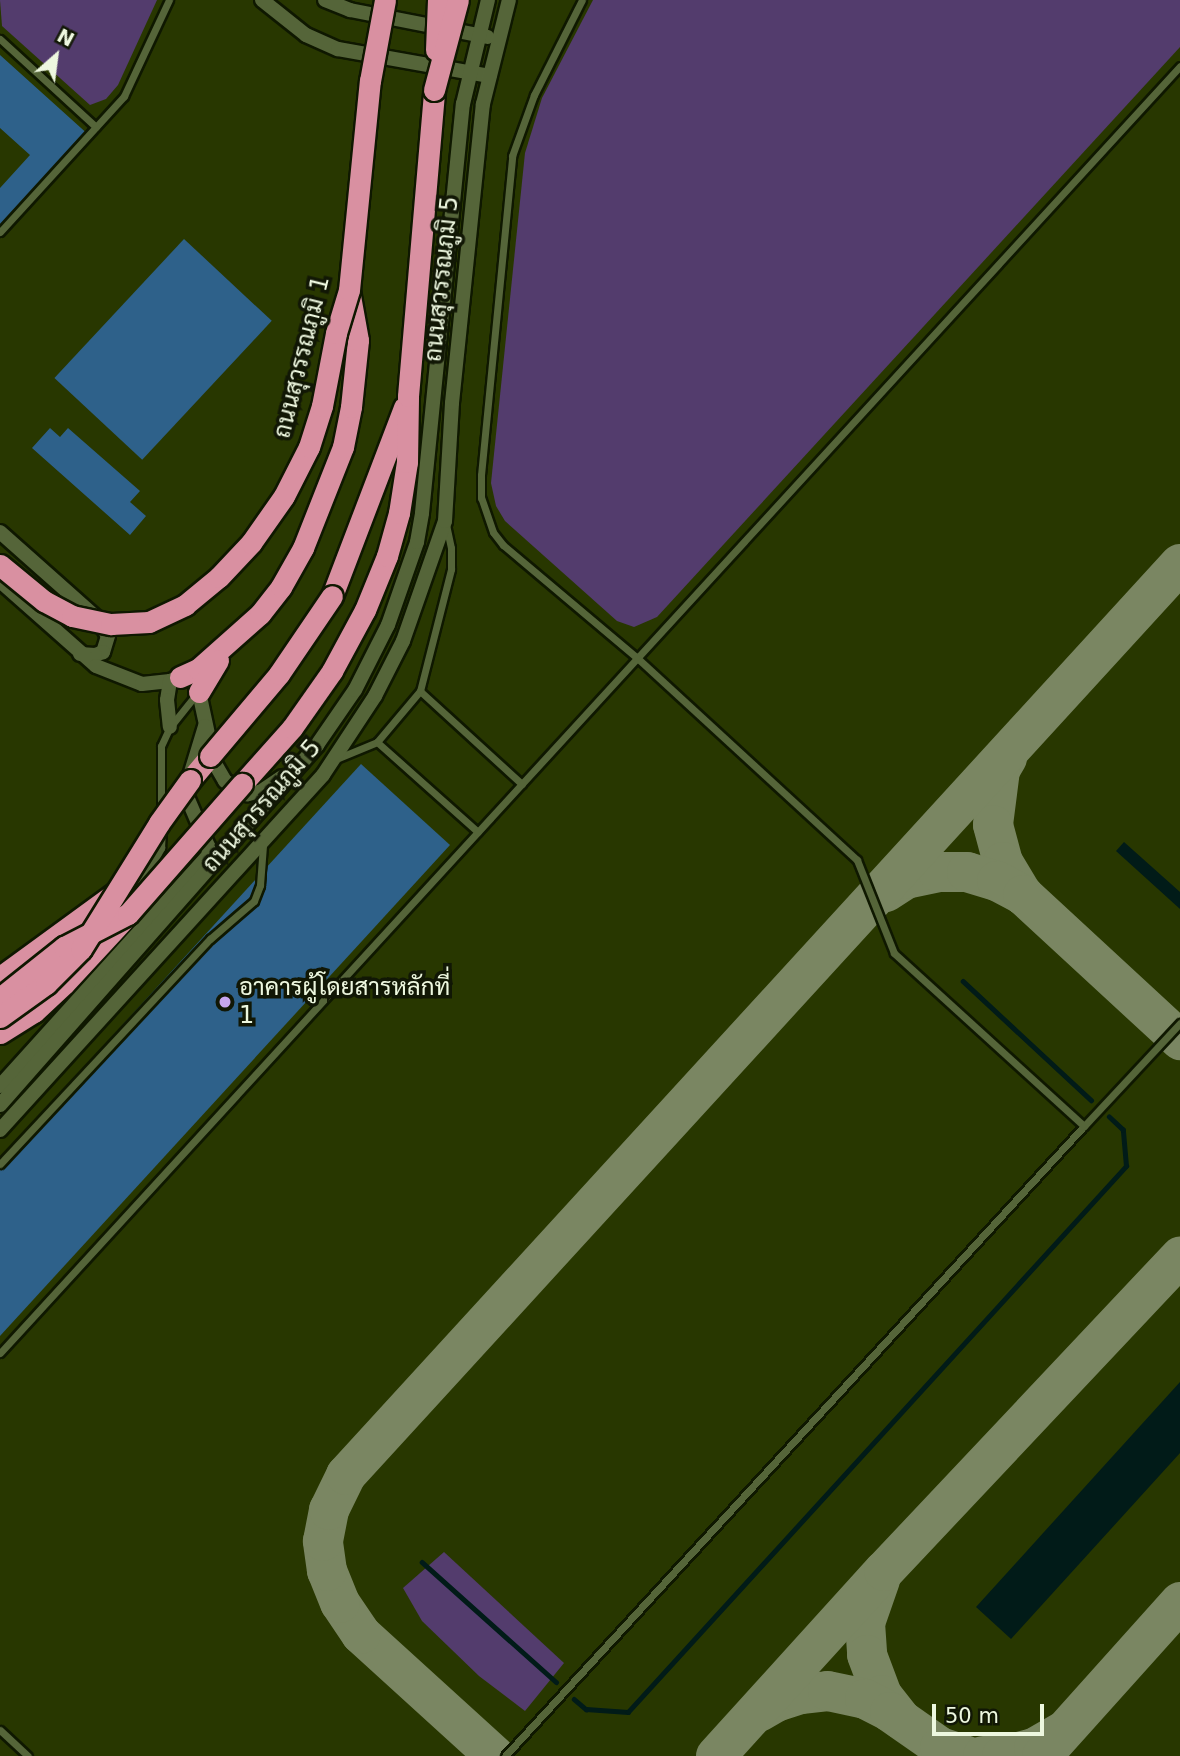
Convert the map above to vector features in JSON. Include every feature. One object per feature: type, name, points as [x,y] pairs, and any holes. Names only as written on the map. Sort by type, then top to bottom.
[{"type":"highway","name":"ถนนสุวรรณภูมิ 1","points":[[0,565],[44,601],[72,616],[111,624],[149,622],[185,606],[219,577],[251,543],[284,496],[309,447],[322,406],[336,333],[349,290],[370,80],[385,0]]},
{"type":"highway","points":[[0,1033],[34,1012],[64,984],[292,728],[332,671],[365,610],[399,513],[407,461],[408,396],[434,90],[438,0]]},
{"type":"highway","points":[[434,90],[458,0]]},
{"type":"highway","points":[[175,679],[198,669],[260,614],[281,587],[303,548],[343,447],[351,407],[358,340],[349,290]]},
{"type":"highway","points":[[0,1020],[46,984],[81,949],[190,780],[279,674],[332,596],[408,396]]},
{"type":"highway","points":[[199,692],[226,646]]},
{"type":"highway","points":[[0,977],[115,893]]},
{"type":"highway","points":[[0,998],[64,947],[128,914]]},
{"type":"street","points":[[262,0],[306,35],[338,48],[490,76]]},
{"type":"street","points":[[325,0],[349,10],[498,38]]},
{"type":"street","name":"ถนนสุวรรณภูมิ 5","points":[[0,1105],[219,860],[317,745],[355,690],[376,649],[417,542],[463,104],[488,0]]},
{"type":"street","name":"ถนนสุวรรณภูมิ 5","points":[[0,1130],[336,759],[375,696],[403,641],[445,521],[452,403],[483,104],[509,0]]},
{"type":"street","points":[[0,532],[99,620],[108,636],[103,652],[80,654]]},
{"type":"street","points":[[0,581],[96,666],[142,684],[175,679],[167,700],[170,727]]},
{"type":"street","name":"ถนนสุวรรณภูมิ 5","points":[[199,692],[214,762],[225,781],[247,794],[271,787],[317,745]]},
{"type":"street","points":[[0,1086],[209,855],[185,792],[189,770],[205,726]]},
{"type":"lane","points":[[0,232],[124,96],[169,0]]},
{"type":"lane","points":[[582,0],[534,95],[513,156],[481,498],[493,533],[503,545],[636,657],[857,860],[894,953],[1084,1126]]},
{"type":"lane","points":[[0,39],[96,127]]},
{"type":"lane","points":[[0,1353],[1180,66]]},
{"type":"lane","points":[[336,759],[377,742],[420,691],[451,569],[452,548],[445,521]]},
{"type":"lane","points":[[420,691],[522,784]]},
{"type":"lane","points":[[0,1020],[155,859],[161,848],[162,833],[161,746],[170,727],[199,692]]},
{"type":"lane","points":[[377,742],[478,832]]},
{"type":"lane","points":[[0,1164],[83,1079],[210,939],[254,901],[260,885],[263,841]]},
{"type":"lane","points":[[505,1756],[1180,1023]]},
{"type":"lane","points":[[0,1730],[28,1756]]},
{"type":"shaded area","points":[[0,0],[1180,0],[1180,1756],[0,1756]]},
{"type":"shaded area","points":[[0,0],[157,0],[118,85],[106,99],[90,105],[2,26]]},
{"type":"shaded area","points":[[593,0],[1180,0],[1180,47],[657,617],[634,627],[617,621],[505,521],[496,506],[491,483],[525,153],[542,98]]},
{"type":"shaded area","points":[[444,1552],[564,1663],[525,1711],[479,1676],[422,1621],[403,1588]]},
{"type":"water","points":[[1124,842],[1180,892],[1180,909],[1116,851]]},
{"type":"water","points":[[1180,1382],[1180,1453],[1011,1639],[976,1607]]},
{"type":"building","points":[[0,55],[91,137],[0,238],[0,188],[30,155],[0,128]]},
{"type":"building","points":[[184,239],[272,321],[142,460],[54,378]]},
{"type":"building","points":[[50,428],[60,437],[68,428],[140,491],[130,502],[146,516],[130,535],[32,448]]},
{"type":"building","name":"อาคารผู้โดยสารหลักที่ 1","points":[[361,764],[450,845],[0,1336],[0,1159]]},
{"type":"waterway","points":[[963,981],[1091,1100]]},
{"type":"waterway","points":[[574,1699],[586,1709],[628,1712],[1126,1166],[1123,1130],[1109,1117]]},
{"type":"waterway","points":[[422,1562],[556,1682]]},
{"type":"taxiway","points":[[495,1756],[361,1634],[340,1603],[327,1571],[323,1541],[329,1510],[346,1475],[1180,564]]},
{"type":"taxiway","points":[[1007,758],[1000,770],[993,825],[1003,862],[1023,895]]},
{"type":"taxiway","points":[[886,892],[906,879],[938,872],[967,872],[997,881],[1023,895],[1180,1040]]},
{"type":"taxiway","points":[[716,1756],[884,1571],[1180,1257]]},
{"type":"taxiway","points":[[880,1580],[865,1623],[867,1655],[882,1695],[901,1719]]},
{"type":"taxiway","points":[[1042,1756],[1180,1602]]},
{"type":"taxiway","points":[[759,1712],[776,1702],[801,1694],[828,1691],[865,1699],[890,1712],[940,1747],[967,1756]]},
{"type":"taxiway","points":[[983,1756],[1002,1756],[1034,1748],[1062,1732]]},
{"type":"place","name":"อาคารผู้โดยสารหลักที่ 1","points":[[225,1002]]}]
